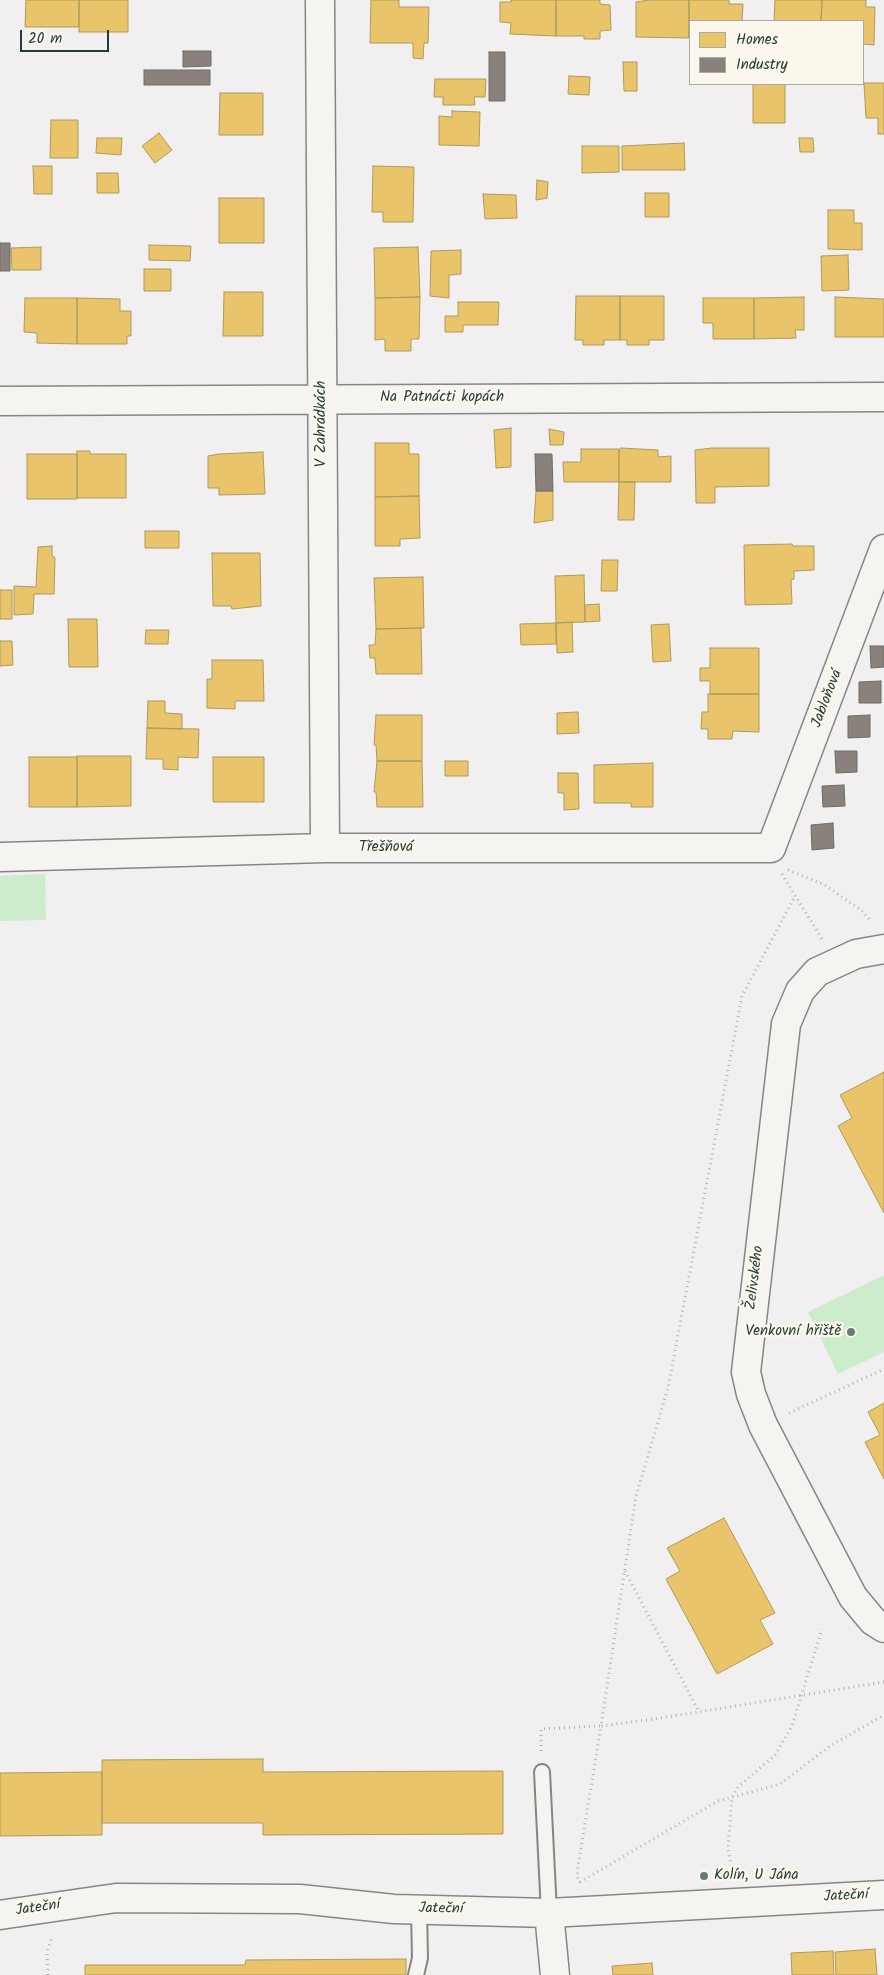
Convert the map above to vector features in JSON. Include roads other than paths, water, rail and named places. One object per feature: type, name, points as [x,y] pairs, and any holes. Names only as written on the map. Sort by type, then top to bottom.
[{"type":"street","name":"V Zahrádkách","points":[[320,0],[325,848]]},
{"type":"street","name":"Na Patnácti kopách","points":[[0,401],[884,397]]},
{"type":"street","name":"Jabloňová","points":[[774,856],[884,549]]},
{"type":"street","name":"Třešňová","points":[[0,857],[325,848],[774,856]]},
{"type":"street","name":"Želivského","points":[[884,949],[856,954],[837,961],[817,972],[800,991],[786,1024],[746,1372],[751,1394],[763,1425],[853,1597],[873,1622],[884,1628]]},
{"type":"street","name":"Jateční","points":[[0,1915],[116,1898],[300,1899],[394,1910],[549,1913],[884,1895]]},
{"type":"street","points":[[549,1913],[555,1975]]},
{"type":"lane","points":[[542,1772],[549,1913]]},
{"type":"lane","points":[[416,1975],[420,1958],[419,1910]]},
{"type":"place","name":"Venkovní hřiště","points":[[851,1332]]},
{"type":"place","name":"Kolín, U Jána","points":[[704,1876]]}]
